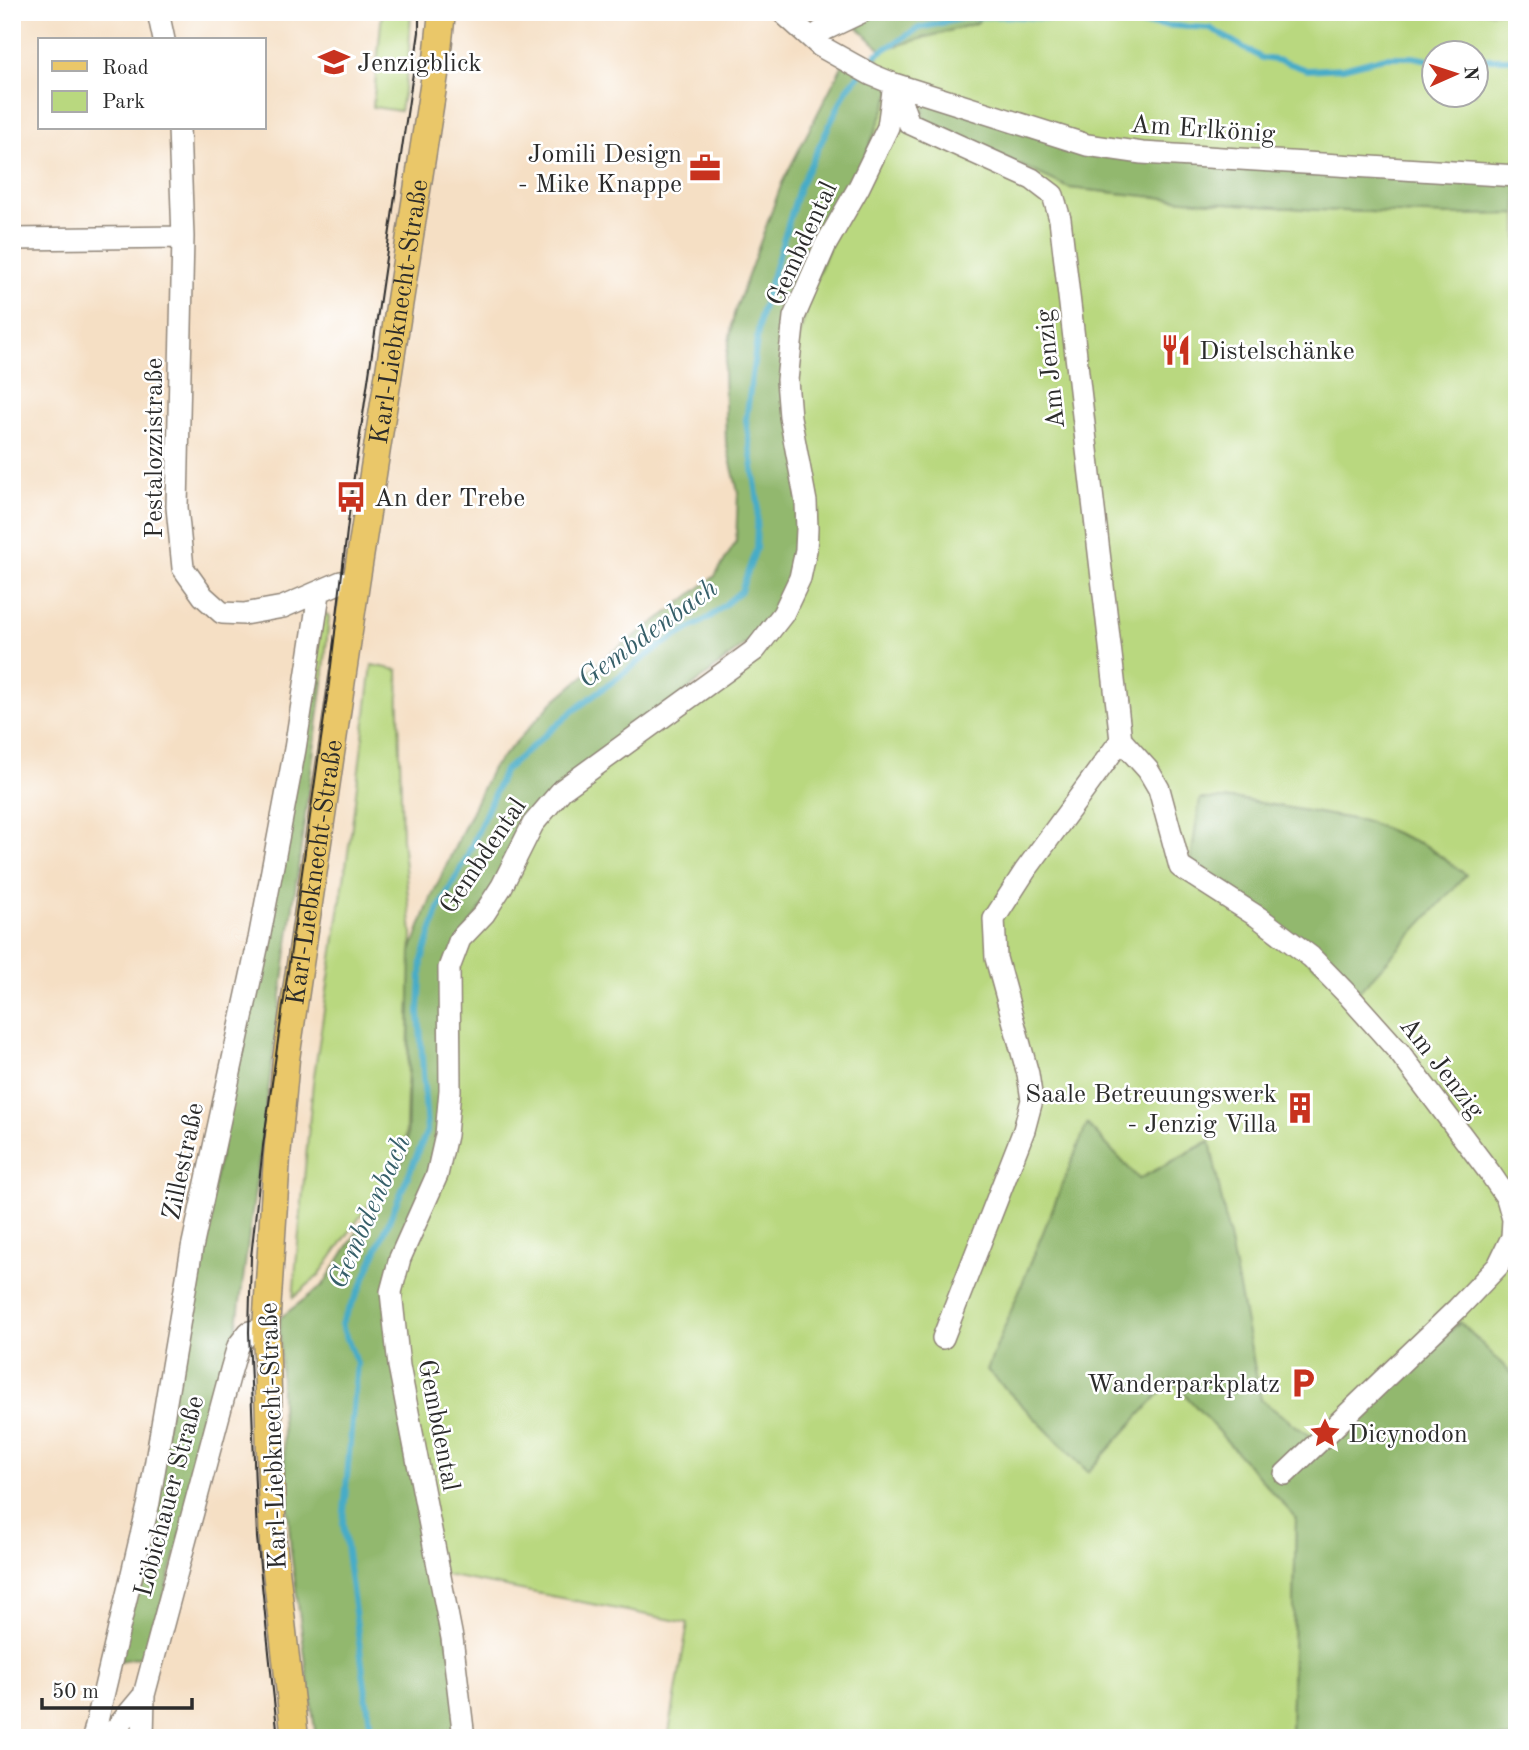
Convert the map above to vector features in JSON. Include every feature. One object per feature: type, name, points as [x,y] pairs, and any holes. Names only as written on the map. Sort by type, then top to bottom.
[{"type":"main road","name":"Karl-Liebknecht-Straße","points":[[295,1738],[273,1543],[266,1329],[270,1240],[286,1059],[436,68],[442,12]]},
{"type":"street","points":[[158,12],[164,38]]},
{"type":"street","points":[[782,12],[819,30],[862,12]]},
{"type":"street","name":"Am Erlkönig","points":[[819,30],[845,60],[872,75],[1087,145],[1142,153],[1517,177]]},
{"type":"street","name":"Am Jenzig","points":[[894,84],[909,122],[1032,179],[1053,195],[1060,219],[1121,740],[1148,770],[1159,789],[1180,867],[1258,917],[1311,957],[1349,996],[1399,1052],[1490,1173],[1507,1198],[1513,1219],[1512,1237],[1498,1266],[1439,1327],[1285,1474]]},
{"type":"street","name":"Gembdental","points":[[464,1738],[452,1638],[399,1366],[391,1292],[400,1258],[437,1175],[446,1135],[450,1090],[449,968],[460,939],[484,914],[502,886],[533,824],[562,790],[755,650],[783,614],[800,578],[807,529],[806,502],[790,416],[788,380],[794,317],[825,246],[859,187],[888,127],[894,84]]},
{"type":"street","name":"Pestalozzistraße","points":[[178,130],[183,237],[177,508],[183,568],[203,596],[222,613],[244,614],[283,607],[319,594],[341,582],[356,584]]},
{"type":"street","points":[[12,239],[183,237]]},
{"type":"street","name":"Zillestraße","points":[[93,1738],[149,1502],[192,1248],[259,939],[295,749],[319,594]]},
{"type":"street","points":[[943,1338],[1024,1130],[1032,1100],[1028,1074],[996,958],[994,919],[1025,871],[1121,740]]},
{"type":"street","name":"Löbichauer Straße","points":[[143,1738],[144,1695],[234,1358],[249,1332],[266,1329]]},
{"type":"street","name":"Löbichauer Straße","points":[[108,1738],[144,1695]]},
{"type":"green space","points":[[382,12],[411,12],[408,69],[400,111],[373,107]]},
{"type":"green space","points":[[842,12],[984,12],[977,23],[881,50]]},
{"type":"green space","points":[[984,12],[1517,12],[1517,183],[1069,188],[1293,208],[1517,214],[1517,1379],[1459,1322],[1326,1449],[1261,1400],[1209,1141],[1139,1179],[1172,1379],[1296,1518],[1291,1738],[668,1738],[688,1623],[440,1574],[399,1366],[400,1258],[449,968],[533,824],[755,650],[787,380],[881,50],[977,23]],"holes":[[[1200,799],[1238,799],[1369,822],[1426,846],[1466,875]]]},
{"type":"green space","points":[[845,60],[894,84],[790,345],[806,502],[783,614],[562,790],[460,939],[446,1135],[391,1292],[464,1738],[316,1738],[291,1552],[281,1407],[280,1318],[323,1285],[407,1154],[411,951],[431,898],[492,768],[553,702],[612,652],[715,576],[736,542],[738,492],[726,442],[724,371],[734,314],[782,183]]},
{"type":"green space","points":[[923,100],[1061,145],[1517,183],[1517,214],[1449,215],[1316,210],[1069,188],[924,119]]},
{"type":"green space","points":[[323,613],[329,616],[323,682],[313,681]]},
{"type":"green space","points":[[372,665],[398,670],[402,839],[412,934],[405,1153],[319,1275],[293,1298],[313,1082],[351,833]]},
{"type":"green space","points":[[313,681],[323,682],[234,1347],[147,1656],[120,1661]]},
{"type":"green space","points":[[1200,799],[1238,799],[1369,822],[1426,846],[1466,875],[1354,997],[1190,865]]},
{"type":"green space","points":[[1087,1124],[1139,1179],[1210,1141],[1261,1400],[1326,1448],[1460,1322],[1517,1379],[1517,1738],[1291,1738],[1296,1518],[1172,1380],[1088,1472],[987,1370]]},
{"type":"waterway","name":"Gembdenbach","points":[[867,66],[877,54],[919,28],[968,17],[1008,16],[1210,28],[1262,58],[1282,61],[1307,70],[1343,68],[1386,57],[1420,58]]},
{"type":"waterway","name":"Gembdenbach","points":[[1490,59],[1517,59]]},
{"type":"waterway","name":"Gembdenbach","points":[[372,1738],[343,1523],[357,1363],[341,1324],[361,1287],[427,1131],[419,1011],[422,960],[439,908],[465,861],[504,771],[573,711],[660,646],[710,617],[741,591],[756,549],[758,502],[746,420],[760,317],[799,188],[847,89],[860,74]]},
{"type":"tram line","points":[[278,1738],[257,1538],[249,1332],[251,1257],[263,1146],[329,683],[351,497],[419,32],[419,12]]},
{"type":"place","name":"Jenzigblick","points":[[334,62]]},
{"type":"place","name":"Jomili Design - Mike Knappe","points":[[705,168]]},
{"type":"place","name":"Distelschänke","points":[[1176,350]]},
{"type":"place","name":"An der Trebe","points":[[351,497]]},
{"type":"place","name":"Saale Betreuungswerk - Jenzig Villa","points":[[1300,1108]]},
{"type":"place","name":"Wanderparkplatz","points":[[1303,1383]]},
{"type":"place","name":"Dicynodon","points":[[1325,1433]]}]
